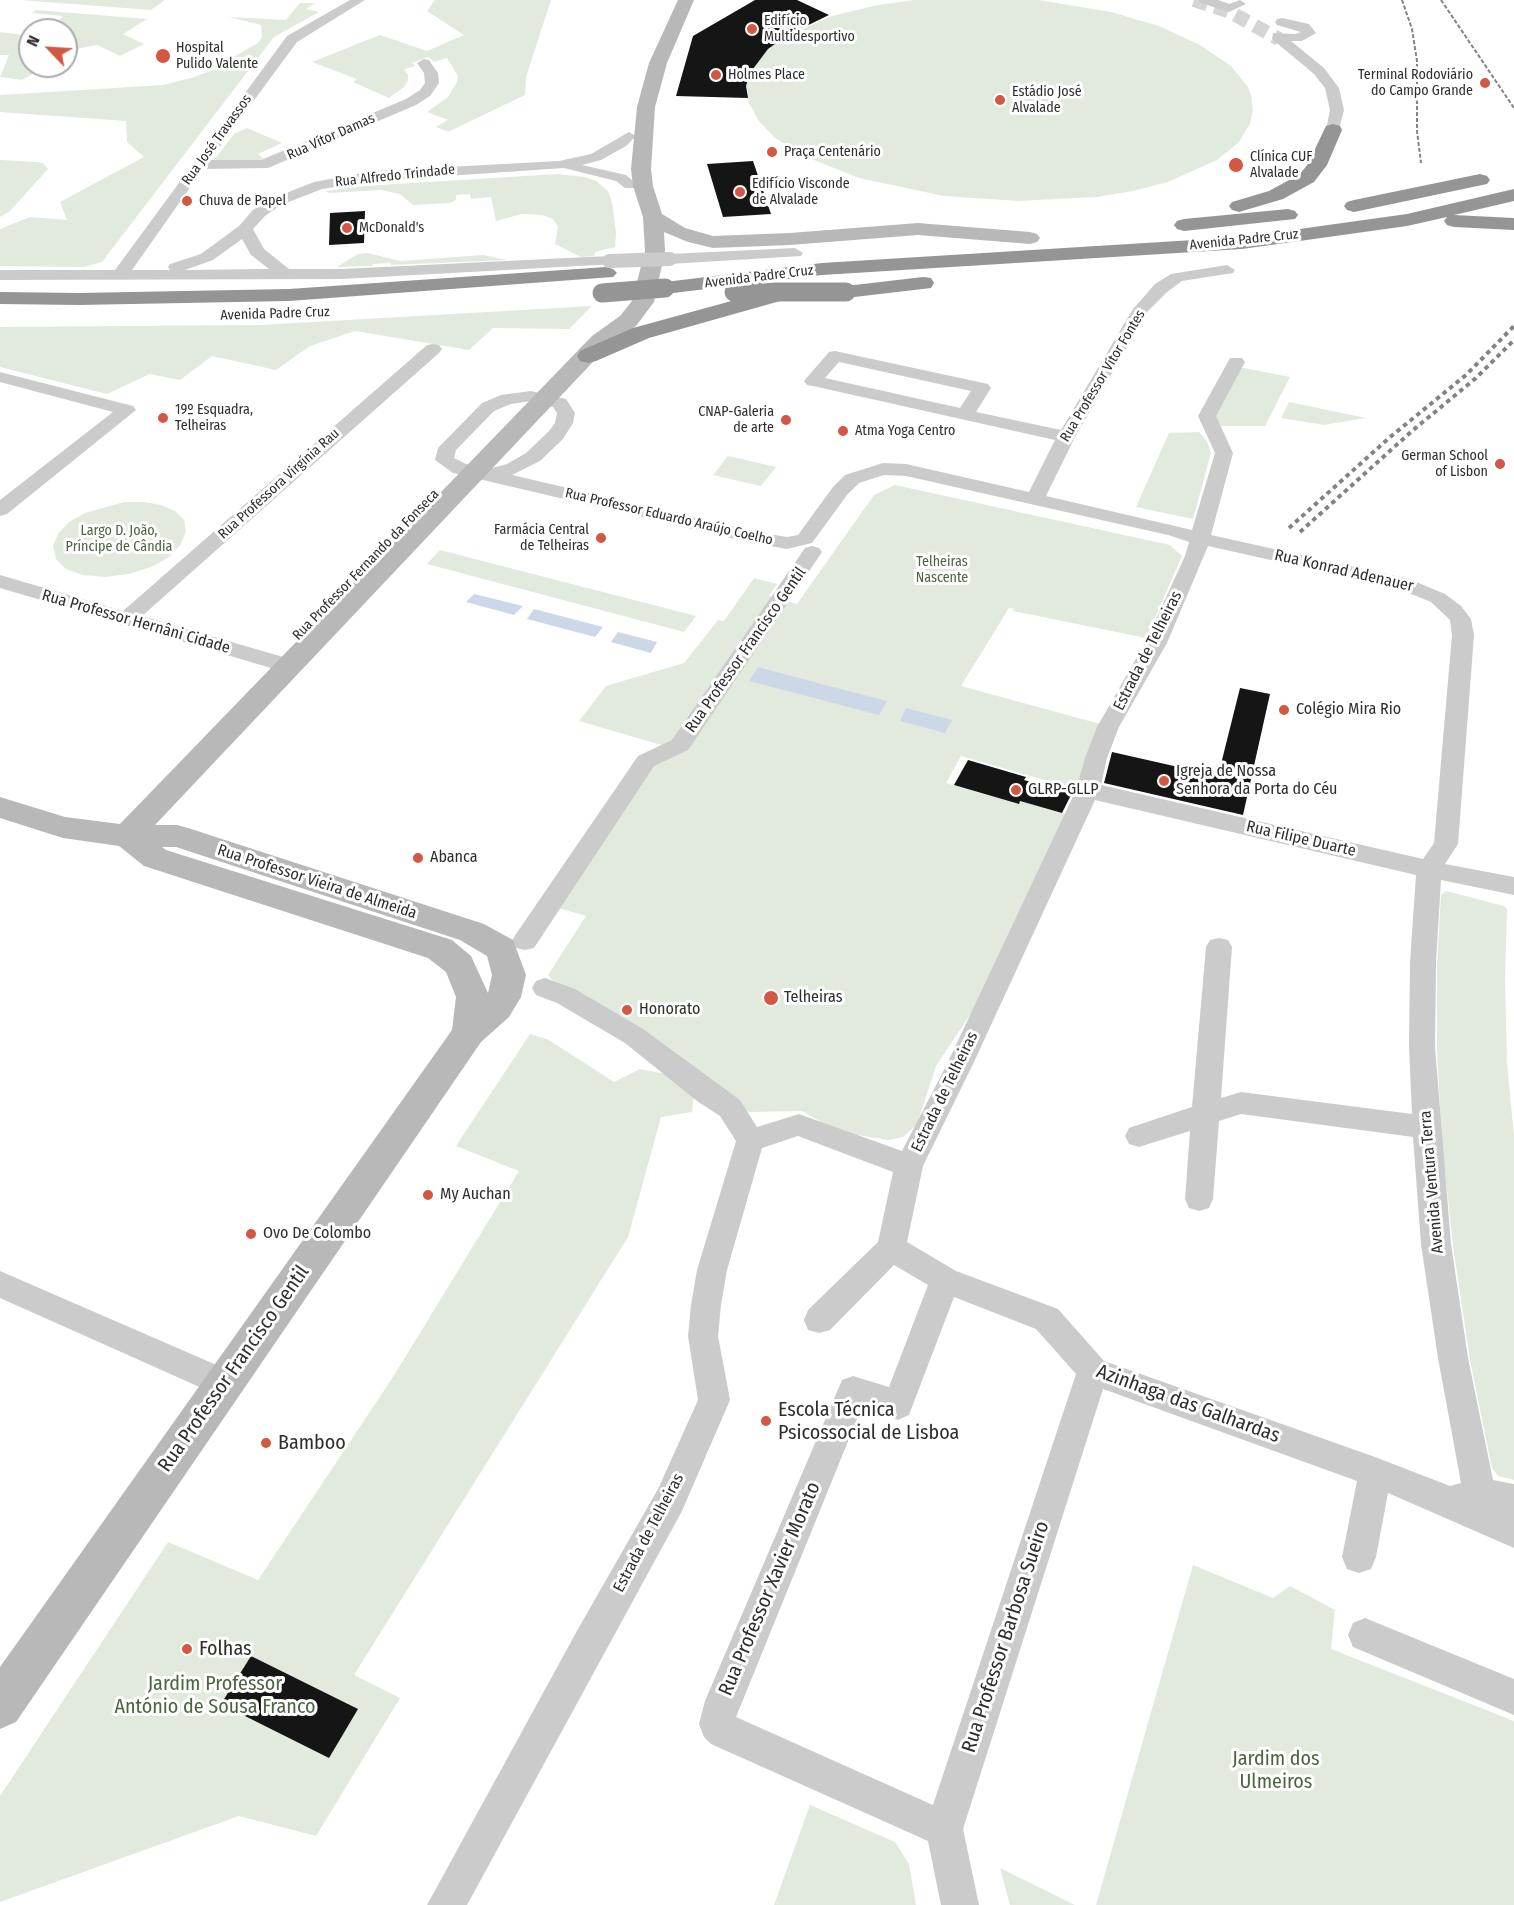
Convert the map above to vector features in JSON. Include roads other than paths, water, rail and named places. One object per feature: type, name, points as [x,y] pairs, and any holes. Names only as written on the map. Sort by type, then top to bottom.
[{"type":"highway","points":[[1164,226],[1252,203],[1295,186],[1307,178],[1317,165],[1333,130]]},
{"type":"highway","points":[[1335,209],[1369,204],[1489,178]]},
{"type":"highway","name":"Avenida Padre Cruz","points":[[0,297],[79,299],[289,295],[668,272],[822,269],[1242,243],[1407,220],[1514,195]]},
{"type":"highway","name":"Avenida Padre Cruz","points":[[668,272],[795,254],[1030,238],[1306,214]]},
{"type":"highway","points":[[1407,220],[1488,221],[1514,224]]},
{"type":"highway","points":[[968,279],[1042,267],[1092,252]]},
{"type":"highway","points":[[588,357],[641,333],[822,282],[1042,267]]},
{"type":"highway","points":[[668,272],[734,292],[846,292],[945,281]]},
{"type":"highway","points":[[79,299],[133,287],[201,283],[285,274]]},
{"type":"highway","name":"Avenida Padre Cruz","points":[[466,304],[606,276]]},
{"type":"highway","points":[[631,302],[657,322],[678,324]]},
{"type":"highway","name":"Avenida Padre Cruz","points":[[0,318],[81,319],[281,315],[432,306]]},
{"type":"street","name":"Rua José Travassos","points":[[120,276],[199,164],[292,39],[359,0]]},
{"type":"street","name":"Rua Professor Fernando da Fonseca","points":[[539,397],[588,357],[600,341],[625,324],[631,302],[639,240],[630,185],[629,136],[638,87],[672,0]]},
{"type":"street","name":"Rua Professor Fernando da Fonseca","points":[[630,161],[643,130],[650,88],[658,63],[686,0]]},
{"type":"street","points":[[1205,0],[1229,8],[1240,4]]},
{"type":"street","points":[[1282,22],[1304,27],[1309,31],[1307,36],[1297,38],[1278,37],[1319,71],[1332,88],[1337,110],[1333,130]]},
{"type":"street","name":"Rua Vítor Damas","points":[[199,164],[263,165],[411,102],[425,93],[432,83],[431,73],[424,63]]},
{"type":"street","name":"Rua Alfredo Trindade","points":[[150,275],[207,257],[245,229],[259,213],[276,202],[319,185],[351,178],[559,165],[604,153],[629,136]]},
{"type":"street","name":"Rua Alfredo Trindade","points":[[576,161],[630,161]]},
{"type":"street","name":"Rua Professor Fernando da Fonseca","points":[[116,835],[281,664],[475,472],[620,305],[643,302],[656,251],[653,217],[643,186],[630,161]]},
{"type":"street","name":"Rua Alfredo Trindade","points":[[559,165],[608,174],[621,178],[630,185]]},
{"type":"street","points":[[653,217],[678,232],[713,242],[790,239],[918,229],[1030,238]]},
{"type":"street","points":[[245,229],[257,252],[285,274]]},
{"type":"street","name":"Rua Professor Vítor Fontes","points":[[1035,498],[1066,437],[1141,309],[1161,288],[1177,277],[1227,270]]},
{"type":"street","name":"Avenida Padre Cruz","points":[[0,275],[381,273],[606,276],[668,272]]},
{"type":"street","name":"Rua Professora Virgínia Rau","points":[[125,620],[433,349]]},
{"type":"street","points":[[965,415],[982,388],[835,356],[813,381],[965,415],[1066,437]]},
{"type":"street","name":"Estrada de Telheiras","points":[[446,1905],[670,1500],[714,1400],[703,1336],[706,1305],[712,1270],[750,1140],[799,1125],[909,1166],[960,1064],[1088,790],[1096,758],[1108,727],[1156,643],[1201,539],[1224,453],[1207,416],[1236,362]]},
{"type":"street","points":[[0,377],[127,410],[0,510]]},
{"type":"street","name":"Rua Professor Fernando da Fonseca","points":[[475,472],[514,468],[533,457],[556,435],[566,417],[563,405],[539,397]]},
{"type":"street","points":[[475,472],[444,460],[447,448],[488,407],[507,399],[539,397]]},
{"type":"street","name":"Rua Professor Eduardo Araújo Coelho","points":[[533,457],[529,468],[532,475],[551,489]]},
{"type":"street","name":"Rua Professor Francisco Gentil","points":[[787,543],[809,535],[845,484],[872,471],[906,470],[1173,530],[1201,539]]},
{"type":"street","name":"Rua Professor Eduardo Araújo Coelho","points":[[475,472],[752,537],[787,543]]},
{"type":"street","name":"Rua Konrad Adenauer","points":[[1201,539],[1416,587],[1447,604],[1460,619],[1463,635],[1446,844],[1429,869]]},
{"type":"street","name":"Rua Professor Francisco Gentil","points":[[0,1706],[469,1033],[497,1008],[504,997],[513,945],[540,916],[646,761],[680,745],[812,552]]},
{"type":"street","name":"Rua Professor Hernâni Cidade","points":[[0,581],[125,620],[281,664]]},
{"type":"street","name":"Rua Filipe Duarte","points":[[1088,790],[1429,869],[1514,886]]},
{"type":"street","name":"Rua Professor Vieira de Almeida","points":[[0,807],[63,827],[116,835],[177,836],[472,932],[496,944],[513,945]]},
{"type":"street","name":"Rua Professor Vieira de Almeida","points":[[116,835],[155,858],[440,949],[459,965]]},
{"type":"street","name":"Avenida Ventura Terra","points":[[1429,869],[1423,962],[1422,1047],[1426,1127],[1436,1244],[1453,1358],[1464,1497]]},
{"type":"street","points":[[1199,1199],[1219,947]]},
{"type":"street","name":"Rua Professor Francisco Gentil","points":[[459,965],[473,997],[469,1033]]},
{"type":"street","points":[[545,988],[566,996],[634,1036],[730,1108],[750,1140]]},
{"type":"street","points":[[1139,1136],[1241,1103],[1426,1127]]},
{"type":"street","points":[[819,1320],[891,1248],[909,1166]]},
{"type":"street","name":"Azinhaga das Galhardas","points":[[891,1248],[945,1280],[1047,1318],[1093,1371],[1376,1472],[1464,1497],[1514,1500]]},
{"type":"street","name":"Rua Professor Xavier Morato","points":[[944,1829],[724,1731],[717,1724],[718,1714],[853,1390],[898,1406],[945,1280]]},
{"type":"street","points":[[0,1284],[224,1383]]},
{"type":"street","name":"Rua Professor Barbosa Sueiro","points":[[960,1905],[944,1829],[1093,1371]]},
{"type":"street","points":[[1359,1557],[1376,1472]]},
{"type":"street","name":"Azinhaga das Galhardas","points":[[1464,1497],[1514,1533]]},
{"type":"street","points":[[1365,1635],[1514,1697]]},
{"type":"water","points":[[474,594],[523,606],[514,615],[466,602]]},
{"type":"water","points":[[534,609],[603,627],[595,637],[527,619]]},
{"type":"water","points":[[618,632],[657,642],[651,653],[611,642]]},
{"type":"water","points":[[758,667],[887,701],[879,715],[749,681]]},
{"type":"water","points":[[906,708],[952,720],[945,733],[900,721]]},
{"type":"tunnel","points":[[1194,0],[1228,11],[1279,39]]},
{"type":"railway","points":[[1402,0],[1412,29],[1417,61],[1417,131],[1421,163]]},
{"type":"railway","points":[[1441,0],[1514,108]]},
{"type":"railway","points":[[1289,528],[1389,438],[1466,375],[1514,326]]},
{"type":"railway","points":[[1300,532],[1412,431],[1476,378],[1514,340]]},
{"type":"place","name":"Edifício Multidesportivo","points":[[752,29]]},
{"type":"place","name":"Hospital Pulido Valente","points":[[163,56]]},
{"type":"place","name":"Holmes Place","points":[[716,75]]},
{"type":"place","name":"Terminal Rodoviário do Campo Grande","points":[[1485,83]]},
{"type":"place","name":"Estádio José Alvalade","points":[[1000,100]]},
{"type":"place","name":"Praça Centenário","points":[[772,152]]},
{"type":"place","name":"Clínica CUF Alvalade","points":[[1236,165]]},
{"type":"place","name":"Edifício Visconde de Alvalade","points":[[740,192]]},
{"type":"place","name":"Chuva de Papel","points":[[187,201]]},
{"type":"place","name":"McDonald's","points":[[347,228]]},
{"type":"place","name":"19º Esquadra, Telheiras","points":[[163,418]]},
{"type":"place","name":"CNAP-Galeria de arte","points":[[786,420]]},
{"type":"place","name":"Atma Yoga Centro","points":[[843,431]]},
{"type":"place","name":"German School of Lisbon","points":[[1500,464]]},
{"type":"place","name":"Farmácia Central de Telheiras","points":[[601,538]]},
{"type":"place","name":"Colégio Mira Rio","points":[[1284,710]]},
{"type":"place","name":"Igreja de Nossa Senhora da Porta do Céu","points":[[1164,781]]},
{"type":"place","name":"GLRP-GLLP","points":[[1016,790]]},
{"type":"place","name":"Abanca","points":[[418,858]]},
{"type":"place","name":"Telheiras","points":[[771,998]]},
{"type":"place","name":"Honorato","points":[[627,1010]]},
{"type":"place","name":"My Auchan","points":[[428,1195]]},
{"type":"place","name":"Ovo De Colombo","points":[[251,1234]]},
{"type":"place","name":"Escola Técnica Psicossocial de Lisboa","points":[[766,1421]]},
{"type":"place","name":"Bamboo","points":[[266,1443]]},
{"type":"place","name":"Folhas","points":[[187,1649]]},
{"type":"park label","name":"Largo D. João, Príncipe de Cândia","points":[[119,540]]},
{"type":"park label","name":"Telheiras Nascente","points":[[942,570]]},
{"type":"park label","name":"Jardim Professor António de Sousa Franco","points":[[215,1696]]},
{"type":"park label","name":"Jardim dos Ulmeiros","points":[[1276,1770]]}]
